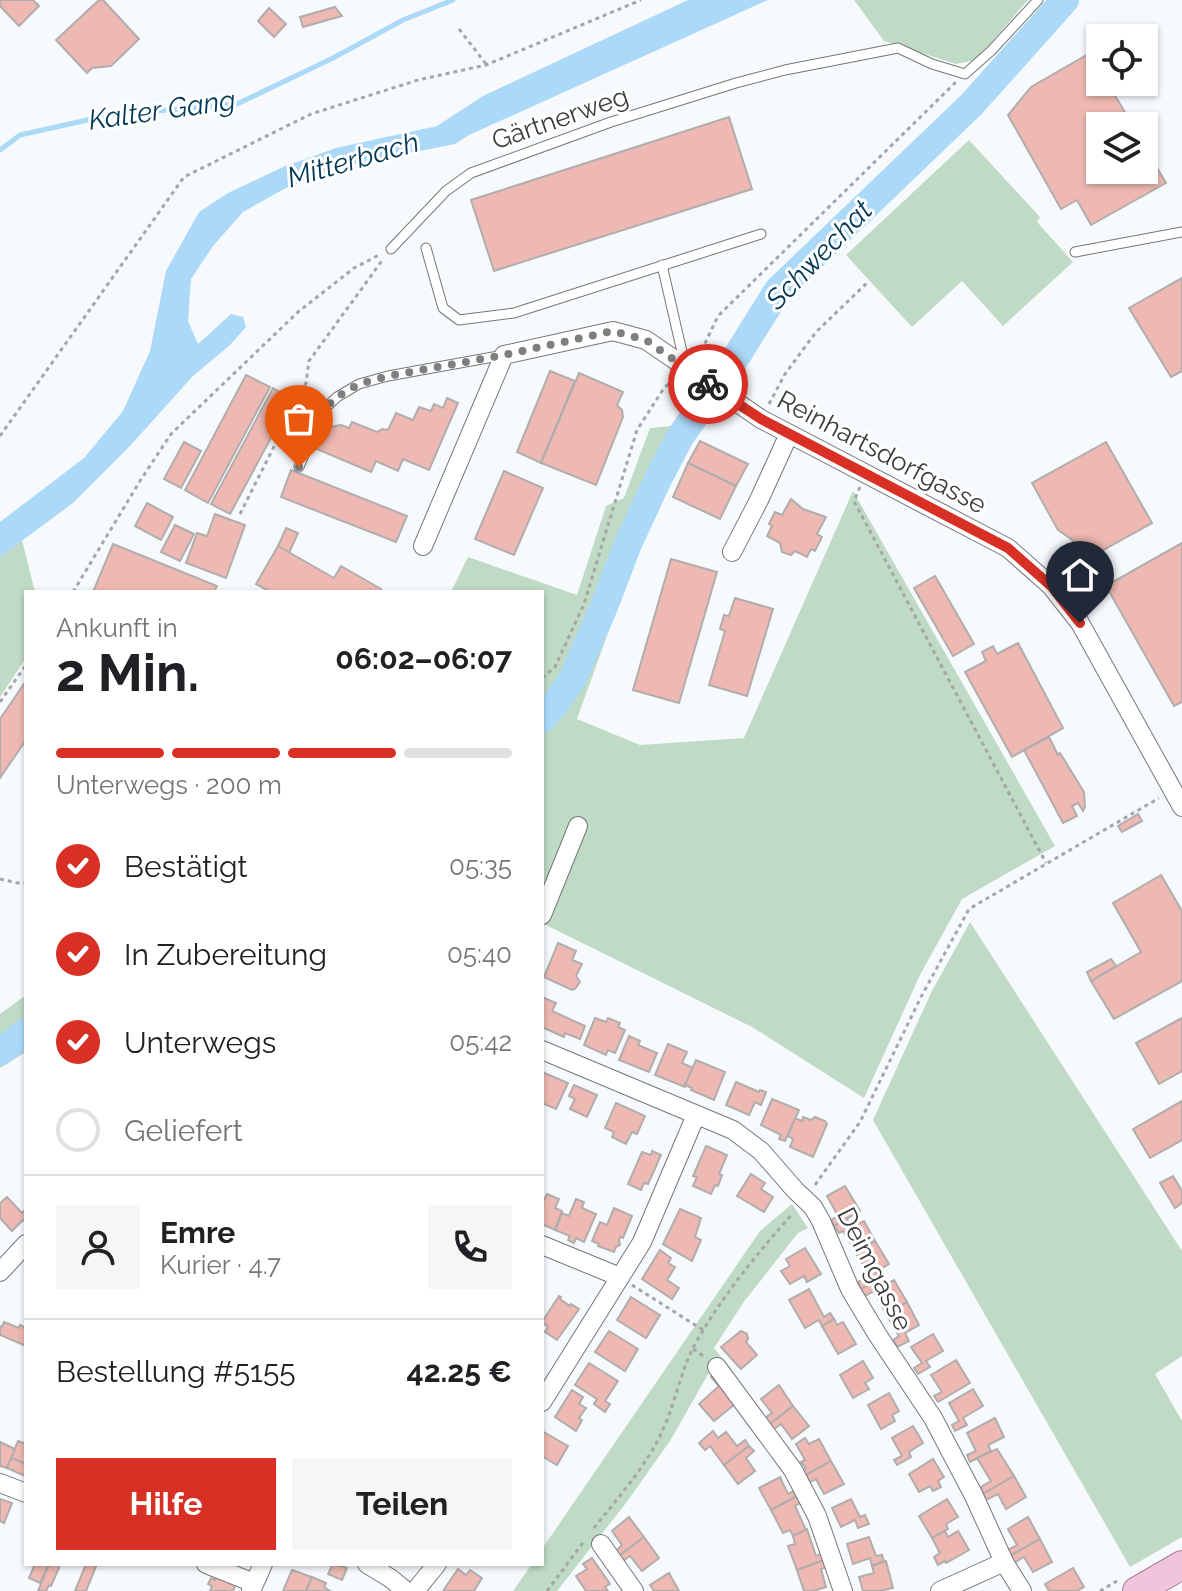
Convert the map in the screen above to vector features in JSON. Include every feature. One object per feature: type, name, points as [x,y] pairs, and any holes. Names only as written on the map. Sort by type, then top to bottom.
[{"type":"main road","points":[[1137,1591],[1182,1565]]},
{"type":"street","name":"Reinhartsdorfgasse","points":[[504,355],[613,331],[646,340],[761,419],[1008,548],[1051,586],[1080,623],[1177,787],[1182,807]]},
{"type":"street","points":[[423,546],[504,355]]},
{"type":"street","points":[[732,552],[789,434]]},
{"type":"street","points":[[544,910],[578,826]]},
{"type":"street","name":"Deimgasse","points":[[544,1051],[733,1130],[761,1151],[813,1207],[850,1289],[933,1418],[1004,1562],[1022,1591]]},
{"type":"street","points":[[544,1399],[642,1242],[696,1115]]},
{"type":"street","points":[[0,1272],[24,1246]]},
{"type":"street","points":[[544,1246],[620,1277]]},
{"type":"street","points":[[717,1367],[793,1470],[817,1516],[843,1591]]},
{"type":"street","points":[[0,1483],[24,1492]]},
{"type":"street","points":[[601,1544],[634,1591]]},
{"type":"street","points":[[940,1591],[1004,1562]]},
{"type":"street","points":[[210,1566],[252,1587],[262,1566]]},
{"type":"street","points":[[370,1566],[406,1591]]},
{"type":"street","points":[[415,1591],[435,1566]]},
{"type":"lane","points":[[965,74],[1038,0]]},
{"type":"lane","name":"Gärtnerweg","points":[[391,249],[446,191],[471,173],[611,122],[736,83],[898,48],[932,64],[965,74]]},
{"type":"lane","points":[[1075,252],[1182,232]]},
{"type":"lane","points":[[426,248],[443,308],[459,320],[514,313],[761,234]]},
{"type":"lane","points":[[662,265],[692,373]]},
{"type":"lane","points":[[299,467],[321,412],[337,397],[359,384],[504,355]]},
{"type":"path","points":[[0,436],[184,177],[311,114],[418,80],[486,65],[641,0]]},
{"type":"path","points":[[459,29],[486,65]]},
{"type":"path","points":[[544,676],[555,667],[584,604],[637,430],[664,388],[692,373],[718,316],[965,74]]},
{"type":"path","points":[[240,514],[306,383],[309,361],[391,249]]},
{"type":"path","points":[[74,590],[171,434],[298,312],[354,268],[391,249]]},
{"type":"path","points":[[761,419],[785,374],[816,332],[869,281]]},
{"type":"path","points":[[865,475],[854,501],[1046,863]]},
{"type":"path","points":[[0,702],[24,668]]},
{"type":"path","points":[[547,1591],[651,1453],[671,1410],[689,1357],[727,1293],[805,1199],[860,1122],[921,997],[969,909],[1177,787]]},
{"type":"path","points":[[0,879],[24,883]]},
{"type":"path","points":[[620,1277],[703,1330]]},
{"type":"green space","points":[[854,0],[1028,0],[976,60],[956,64],[884,41]]},
{"type":"green space","points":[[969,140],[1040,217],[1037,222],[1073,262],[1003,326],[962,281],[912,327],[846,255]]},
{"type":"green space","points":[[672,426],[628,525],[617,608],[577,719],[640,745],[744,738],[853,491],[1055,846],[962,899],[920,975],[864,1098],[752,1027],[544,924],[544,590],[452,590],[468,557],[577,595],[606,506],[624,498],[650,428]]},
{"type":"green space","points":[[22,540],[34,590],[24,590],[24,661],[0,697],[0,557]]},
{"type":"green space","points":[[970,922],[1182,1251],[1182,1356],[1155,1374],[1182,1421],[1182,1537],[1130,1567],[873,1120],[931,993]]},
{"type":"green space","points":[[24,996],[24,1053],[0,1068],[0,1014]]},
{"type":"green space","points":[[792,1204],[808,1228],[798,1233],[743,1303],[714,1348],[724,1361],[711,1369],[670,1441],[557,1591],[513,1591],[531,1566],[544,1566],[544,1546],[760,1231]]},
{"type":"water","name":"Mitterbach","points":[[688,0],[768,0],[455,144],[340,167],[284,189],[243,212],[213,246],[191,279],[188,321],[198,344],[231,314],[243,317],[246,327],[192,377],[73,503],[0,557],[0,522],[84,458],[123,411],[150,351],[166,271],[199,212],[228,193],[283,167],[336,148],[437,126],[483,96]]},
{"type":"building","points":[[0,0],[33,0],[39,6],[19,26],[0,6]]},
{"type":"building","points":[[99,0],[103,0],[139,39],[111,66],[92,68],[87,73],[56,40]]},
{"type":"building","points":[[335,7],[342,16],[303,27],[300,17]]},
{"type":"building","points":[[269,8],[286,24],[274,37],[258,21]]},
{"type":"building","points":[[1086,55],[1086,96],[1115,96],[1125,112],[1086,112],[1086,184],[1158,184],[1158,170],[1166,183],[1091,225],[1077,200],[1061,209],[1008,115],[1031,87]]},
{"type":"building","points":[[729,117],[752,189],[494,271],[471,200]]},
{"type":"building","points":[[1182,278],[1182,371],[1171,377],[1129,308]]},
{"type":"building","points":[[550,371],[575,381],[541,463],[517,452]]},
{"type":"building","points":[[579,373],[623,392],[617,405],[623,417],[596,485],[541,463]]},
{"type":"building","points":[[246,375],[270,387],[208,503],[185,490]]},
{"type":"building","points":[[273,388],[292,399],[230,514],[211,504]]},
{"type":"building","points":[[447,398],[458,403],[429,470],[403,459],[398,471],[376,461],[371,472],[312,447],[319,429],[341,425],[349,428],[352,422],[377,432],[388,430],[396,413],[413,420],[419,407],[431,411],[434,404],[443,408]]},
{"type":"building","points":[[700,441],[748,464],[736,486],[688,463]]},
{"type":"building","points":[[184,442],[201,451],[181,488],[164,479]]},
{"type":"building","points":[[1106,442],[1152,523],[1087,559],[1071,539],[1058,530],[1032,483]]},
{"type":"building","points":[[688,463],[736,486],[720,519],[673,497]]},
{"type":"building","points":[[291,470],[407,516],[396,542],[281,497]]},
{"type":"building","points":[[504,471],[543,488],[514,555],[475,539]]},
{"type":"building","points":[[791,499],[803,509],[826,517],[817,534],[822,537],[815,551],[811,549],[807,557],[795,551],[791,555],[782,552],[780,543],[767,536],[775,512],[782,515]]},
{"type":"building","points":[[147,503],[173,517],[161,540],[135,526]]},
{"type":"building","points":[[215,514],[245,525],[226,578],[186,563],[197,533],[207,536]]},
{"type":"building","points":[[175,525],[194,534],[180,561],[161,552]]},
{"type":"building","points":[[286,528],[298,533],[289,553],[278,546]]},
{"type":"building","points":[[1182,543],[1182,702],[1174,706],[1106,586]]},
{"type":"building","points":[[113,544],[217,586],[215,590],[94,590]]},
{"type":"building","points":[[278,546],[334,578],[341,566],[381,589],[267,590],[256,584]]},
{"type":"building","points":[[671,559],[717,572],[679,703],[633,690]]},
{"type":"building","points":[[935,576],[974,644],[953,656],[914,588]]},
{"type":"building","points":[[735,598],[773,609],[747,696],[709,685],[725,631],[720,629],[724,615],[729,616]]},
{"type":"building","points":[[1018,643],[1063,728],[1012,757],[965,672],[986,661],[982,652],[993,646],[997,654]]},
{"type":"building","points":[[24,684],[24,743],[0,778],[0,719]]},
{"type":"building","points":[[1049,737],[1084,792],[1083,811],[1078,803],[1072,806],[1077,816],[1063,823],[1024,750]]},
{"type":"building","points":[[1138,814],[1142,821],[1122,832],[1118,826]]},
{"type":"building","points":[[1161,875],[1182,911],[1182,981],[1114,1019],[1091,981],[1141,952],[1113,903]]},
{"type":"building","points":[[558,943],[576,951],[572,960],[582,964],[576,976],[580,982],[572,990],[544,977]]},
{"type":"building","points":[[1111,959],[1116,966],[1091,981],[1087,972]]},
{"type":"building","points":[[544,998],[556,1003],[552,1011],[585,1026],[580,1039],[565,1033],[564,1037],[544,1028]]},
{"type":"building","points":[[595,1018],[606,1022],[608,1018],[620,1023],[618,1027],[625,1030],[615,1053],[608,1050],[606,1055],[584,1045]]},
{"type":"building","points":[[1182,1018],[1182,1071],[1159,1084],[1136,1043]]},
{"type":"building","points":[[629,1036],[640,1041],[638,1045],[657,1053],[649,1072],[619,1060]]},
{"type":"building","points":[[668,1044],[687,1052],[682,1063],[693,1068],[685,1087],[655,1075]]},
{"type":"building","points":[[696,1060],[725,1072],[714,1100],[685,1085]]},
{"type":"building","points":[[544,1073],[568,1083],[556,1109],[544,1104]]},
{"type":"building","points":[[736,1082],[766,1092],[761,1105],[755,1102],[749,1115],[726,1105]]},
{"type":"building","points":[[574,1085],[597,1095],[587,1117],[570,1109],[575,1099],[569,1096]]},
{"type":"building","points":[[772,1099],[799,1110],[785,1141],[779,1139],[781,1135],[761,1125]]},
{"type":"building","points":[[1182,1101],[1182,1140],[1150,1158],[1133,1129]]},
{"type":"building","points":[[616,1103],[645,1116],[637,1134],[632,1132],[626,1144],[612,1137],[614,1132],[605,1128]]},
{"type":"building","points":[[803,1117],[811,1120],[815,1117],[827,1124],[813,1157],[790,1147],[793,1139],[788,1136],[795,1118],[802,1121]]},
{"type":"building","points":[[706,1146],[727,1155],[718,1186],[715,1185],[711,1194],[693,1186],[697,1177],[693,1176]]},
{"type":"building","points":[[652,1151],[661,1155],[648,1184],[644,1183],[641,1190],[628,1184],[642,1152],[651,1155]]},
{"type":"building","points":[[751,1174],[765,1183],[761,1189],[773,1197],[764,1212],[737,1196]]},
{"type":"building","points":[[1173,1176],[1182,1191],[1182,1203],[1175,1208],[1160,1183]]},
{"type":"building","points":[[845,1186],[860,1211],[834,1226],[831,1220],[838,1216],[827,1196]]},
{"type":"building","points":[[547,1194],[559,1199],[555,1208],[562,1211],[555,1230],[544,1225],[544,1200]]},
{"type":"building","points":[[7,1197],[22,1213],[24,1211],[24,1221],[12,1231],[0,1218],[0,1203]]},
{"type":"building","points":[[576,1199],[584,1202],[582,1208],[596,1214],[584,1242],[576,1238],[574,1243],[568,1240],[570,1236],[555,1230],[562,1213],[569,1216]]},
{"type":"building","points":[[614,1208],[632,1216],[614,1252],[592,1241],[600,1222],[607,1225]]},
{"type":"building","points":[[680,1209],[701,1218],[695,1237],[701,1240],[692,1261],[663,1244]]},
{"type":"building","points":[[847,1219],[851,1227],[864,1221],[875,1241],[856,1253],[843,1231],[839,1233],[834,1226]]},
{"type":"building","points":[[875,1241],[889,1264],[876,1272],[880,1279],[861,1289],[858,1282],[869,1276],[856,1253]]},
{"type":"building","points":[[805,1248],[821,1274],[807,1282],[804,1276],[790,1284],[781,1271],[790,1266],[786,1259]]},
{"type":"building","points":[[660,1250],[671,1258],[668,1263],[675,1267],[667,1280],[679,1288],[672,1299],[642,1279]]},
{"type":"building","points":[[882,1277],[886,1284],[894,1280],[907,1302],[886,1314],[874,1291],[865,1296],[861,1289]]},
{"type":"building","points":[[809,1289],[824,1317],[830,1313],[834,1319],[822,1326],[819,1320],[805,1328],[789,1300]]},
{"type":"building","points":[[559,1296],[579,1309],[557,1340],[545,1332],[548,1327],[544,1319]]},
{"type":"building","points":[[631,1297],[660,1315],[646,1338],[617,1320]]},
{"type":"building","points":[[907,1302],[919,1325],[905,1333],[909,1341],[897,1347],[893,1340],[899,1336],[886,1314]]},
{"type":"building","points":[[834,1319],[837,1325],[843,1322],[856,1344],[838,1354],[822,1326]]},
{"type":"building","points":[[4,1322],[24,1327],[24,1345],[0,1335]]},
{"type":"building","points":[[609,1331],[638,1349],[625,1371],[595,1352]]},
{"type":"building","points":[[741,1331],[747,1334],[746,1342],[757,1355],[741,1369],[721,1347]]},
{"type":"building","points":[[933,1334],[943,1351],[926,1361],[930,1367],[918,1374],[914,1368],[922,1363],[911,1347]]},
{"type":"building","points":[[956,1360],[970,1383],[938,1402],[934,1396],[942,1392],[931,1375]]},
{"type":"building","points":[[863,1361],[873,1378],[865,1383],[869,1389],[853,1398],[840,1375]]},
{"type":"building","points":[[589,1363],[618,1381],[605,1401],[610,1404],[605,1412],[594,1404],[597,1399],[575,1385]]},
{"type":"building","points":[[715,1371],[735,1404],[714,1421],[699,1404],[719,1386],[711,1377]]},
{"type":"building","points":[[779,1385],[793,1406],[770,1424],[765,1418],[772,1413],[761,1399]]},
{"type":"building","points":[[973,1389],[983,1406],[963,1418],[967,1425],[955,1431],[952,1425],[959,1421],[949,1403]]},
{"type":"building","points":[[572,1390],[583,1397],[579,1404],[586,1408],[579,1418],[582,1420],[576,1431],[555,1417]]},
{"type":"building","points":[[889,1393],[899,1411],[892,1415],[895,1421],[881,1429],[868,1405]]},
{"type":"building","points":[[793,1406],[809,1426],[792,1439],[781,1424],[774,1429],[770,1424]]},
{"type":"building","points":[[995,1418],[1004,1437],[988,1445],[991,1451],[970,1462],[967,1455],[976,1451],[967,1433]]},
{"type":"building","points":[[913,1426],[923,1443],[909,1452],[911,1457],[897,1465],[894,1460],[902,1456],[892,1438]]},
{"type":"building","points":[[713,1431],[718,1438],[726,1432],[737,1446],[745,1440],[749,1446],[724,1465],[710,1446],[705,1450],[699,1443]]},
{"type":"building","points":[[544,1432],[568,1446],[557,1465],[544,1457]]},
{"type":"building","points":[[805,1438],[809,1444],[819,1439],[831,1461],[804,1476],[801,1471],[806,1468],[801,1462],[805,1460],[796,1444]]},
{"type":"building","points":[[18,1441],[24,1443],[24,1463],[11,1458]]},
{"type":"building","points":[[0,1442],[15,1449],[7,1468],[0,1466]]},
{"type":"building","points":[[749,1446],[754,1451],[746,1458],[755,1471],[738,1484],[724,1465]]},
{"type":"building","points":[[997,1449],[1014,1476],[983,1494],[981,1487],[991,1481],[977,1458]]},
{"type":"building","points":[[11,1458],[24,1463],[24,1476],[7,1468]]},
{"type":"building","points":[[933,1459],[944,1477],[938,1481],[941,1487],[933,1491],[930,1486],[919,1492],[909,1474]]},
{"type":"building","points":[[831,1461],[844,1484],[824,1494],[816,1479],[808,1483],[804,1476]]},
{"type":"building","points":[[1014,1476],[1026,1497],[1006,1509],[998,1494],[986,1500],[983,1494]]},
{"type":"building","points":[[780,1477],[788,1494],[796,1490],[799,1495],[771,1510],[759,1488]]},
{"type":"building","points":[[799,1495],[802,1502],[795,1506],[806,1530],[793,1536],[790,1530],[783,1533],[771,1510]]},
{"type":"building","points":[[0,1499],[12,1503],[4,1523],[0,1521]]},
{"type":"building","points":[[851,1499],[860,1517],[865,1515],[869,1524],[858,1528],[855,1520],[841,1527],[832,1508]]},
{"type":"building","points":[[947,1499],[958,1517],[946,1524],[948,1529],[932,1538],[919,1516]]},
{"type":"building","points":[[629,1517],[644,1537],[619,1556],[616,1551],[622,1545],[612,1531]]},
{"type":"building","points":[[1028,1517],[1040,1539],[1010,1556],[1008,1550],[1017,1545],[1008,1529]]},
{"type":"building","points":[[807,1529],[816,1556],[824,1553],[827,1559],[797,1570],[788,1546],[795,1544],[793,1536]]},
{"type":"building","points":[[945,1531],[948,1537],[958,1531],[969,1550],[938,1565],[934,1557],[940,1553],[932,1538]]},
{"type":"building","points":[[644,1537],[659,1558],[642,1571],[630,1556],[623,1561],[619,1556]]},
{"type":"building","points":[[869,1537],[876,1556],[882,1555],[884,1561],[872,1566],[870,1558],[853,1564],[847,1544]]},
{"type":"building","points":[[1040,1539],[1052,1562],[1033,1572],[1024,1557],[1014,1563],[1010,1556]]},
{"type":"building","points":[[592,1558],[610,1584],[605,1587],[608,1591],[586,1591],[576,1576],[587,1569],[583,1564]]},
{"type":"building","points":[[827,1559],[829,1566],[821,1569],[826,1587],[804,1591],[797,1570]]},
{"type":"building","points":[[886,1561],[893,1588],[863,1591],[859,1577],[874,1573],[872,1566]]},
{"type":"building","points":[[34,1566],[48,1566],[40,1583],[29,1578]]},
{"type":"building","points":[[48,1566],[59,1566],[51,1586],[46,1591],[38,1591]]},
{"type":"building","points":[[85,1566],[96,1566],[86,1591],[75,1591]]},
{"type":"building","points":[[332,1566],[347,1568],[342,1580],[328,1574]]},
{"type":"building","points":[[1073,1568],[1084,1587],[1077,1591],[1049,1591],[1045,1584]]},
{"type":"building","points":[[458,1569],[466,1575],[470,1570],[482,1578],[474,1591],[443,1591]]},
{"type":"building","points":[[292,1570],[312,1577],[306,1591],[283,1591]]},
{"type":"building","points":[[669,1573],[679,1591],[654,1591],[650,1585]]},
{"type":"building","points":[[217,1574],[237,1582],[233,1591],[210,1591],[212,1586],[208,1584],[211,1578],[215,1580]]},
{"type":"building","points":[[312,1577],[326,1583],[324,1587],[330,1591],[306,1591]]},
{"type":"waterway","name":"Kalter Gang","points":[[0,150],[20,135],[110,115],[237,104],[403,20],[453,0]]},
{"type":"waterway","name":"Schwechat","points":[[544,717],[573,678],[628,544],[680,437],[778,290],[971,105],[1065,0]]},
{"type":"waterway","name":"Schwechat","points":[[0,1052],[24,1034]]},
{"type":"way so far","points":[[299,467],[321,412],[337,397],[359,384],[388,376],[613,331],[646,340],[708,384]]},
{"type":"route","points":[[708,384],[761,419],[1008,548],[1051,586],[1080,623]]}]
